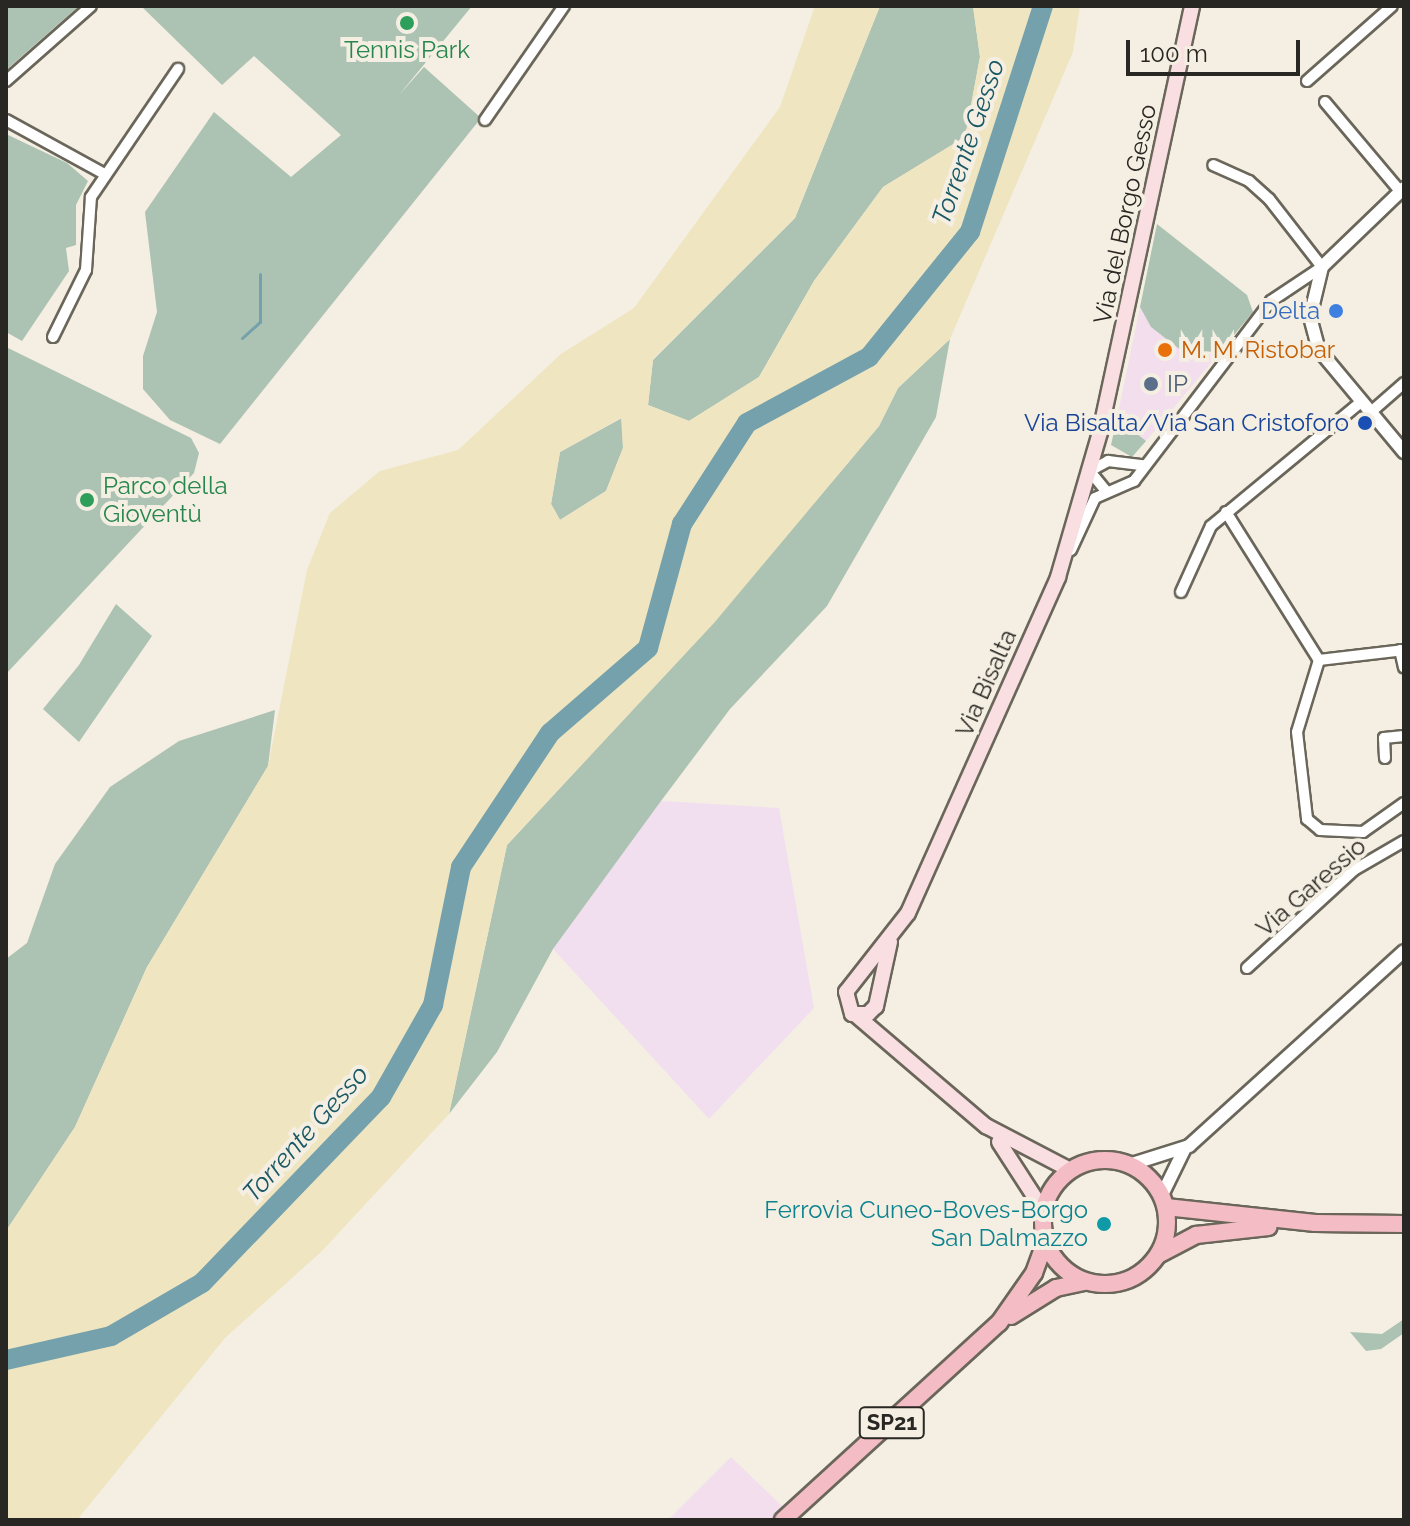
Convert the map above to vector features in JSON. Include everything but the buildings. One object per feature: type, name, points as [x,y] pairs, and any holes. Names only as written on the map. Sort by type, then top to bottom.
[{"type":"main road","name":"Via del Borgo Gesso","points":[[1058,577],[1100,432],[1192,6]]},
{"type":"main road","name":"Via Bisalta","points":[[876,998],[890,942],[1058,577]]},
{"type":"main road","name":"Via Bisalta","points":[[853,985],[890,942]]},
{"type":"main road","points":[[892,1043],[869,986],[853,985],[844,1002],[986,1126],[1017,1163],[1043,1210],[1045,1242],[1054,1259],[1085,1282],[1127,1281],[1160,1254],[1196,1235],[1315,1223],[1404,1224]]},
{"type":"main road","points":[[857,1016],[868,1014],[876,998]]},
{"type":"main road","points":[[986,1126],[1070,1170]]},
{"type":"main road","points":[[1043,1210],[1070,1170],[1099,1160],[1129,1165],[1164,1201],[1315,1223]]},
{"type":"main road","points":[[1160,1254],[1164,1201]]},
{"type":"main road","name":"SP21","points":[[999,1323],[1034,1273],[1045,1242]]},
{"type":"main road","name":"SP21","points":[[783,1520],[999,1323],[1056,1288],[1085,1282]]},
{"type":"street","points":[[6,81],[91,6]]},
{"type":"street","points":[[485,120],[564,6]]},
{"type":"street","points":[[1307,81],[1392,6]]},
{"type":"street","points":[[53,337],[86,270],[85,211],[103,173],[178,69]]},
{"type":"street","points":[[1325,102],[1402,190]]},
{"type":"street","points":[[6,120],[103,173]]},
{"type":"street","points":[[1213,165],[1249,181],[1269,199],[1322,267],[1310,317],[1319,350],[1404,452]]},
{"type":"street","name":"Via Bisalta","points":[[1058,577],[1095,498],[1106,491],[1127,486],[1271,301],[1322,267],[1402,190]]},
{"type":"street","points":[[1371,412],[1404,383]]},
{"type":"street","points":[[1181,592],[1201,541],[1226,512],[1362,401]]},
{"type":"street","name":"Via del Borgo Gesso","points":[[1100,432],[1108,461]]},
{"type":"street","points":[[1106,491],[1090,471],[1108,461],[1143,465]]},
{"type":"street","points":[[1226,512],[1319,660],[1297,732],[1307,819],[1320,830],[1363,832],[1404,803]]},
{"type":"street","points":[[1319,660],[1402,650],[1404,668]]},
{"type":"street","points":[[1385,758],[1384,738],[1404,736]]},
{"type":"street","name":"Via Garessio","points":[[1247,968],[1354,870],[1404,841]]},
{"type":"street","points":[[1164,1201],[1184,1150],[1404,951]]},
{"type":"street","points":[[1129,1165],[1184,1150]]},
{"type":"shaded area","points":[[1140,307],[1151,327],[1195,355],[1220,352],[1146,441],[1117,418]]},
{"type":"shaded area","points":[[661,801],[779,808],[814,1008],[709,1119],[553,949]]},
{"type":"shaded area","points":[[731,1457],[784,1508],[771,1520],[668,1520]]},
{"type":"green space","points":[[6,6],[79,6],[6,70]]},
{"type":"green space","points":[[141,6],[472,6],[399,95],[424,67],[481,118],[220,444],[170,420],[143,389],[143,356],[157,312],[145,212],[214,112],[291,177],[341,135],[254,56],[222,85]]},
{"type":"green space","points":[[880,6],[973,6],[980,57],[965,137],[883,187],[814,281],[759,377],[689,421],[648,405],[653,360],[795,218]]},
{"type":"green space","points":[[6,134],[67,163],[88,181],[76,205],[76,245],[66,248],[69,271],[22,341],[6,332]]},
{"type":"green space","points":[[1157,224],[1247,295],[1253,312],[1220,352],[1182,351],[1151,327],[1140,307]]},
{"type":"green space","points":[[950,339],[936,417],[827,606],[730,709],[661,801],[553,949],[497,1052],[449,1114],[507,845],[714,622],[879,426],[898,388]]},
{"type":"green space","name":"Parco della Gioventù","points":[[6,347],[191,438],[199,453],[194,473],[6,674]]},
{"type":"green space","points":[[622,418],[623,448],[606,491],[560,520],[551,504],[560,452]]},
{"type":"green space","points":[[1117,418],[1146,441],[1132,457],[1111,445]]},
{"type":"green space","points":[[116,604],[152,636],[79,742],[43,709],[79,665]]},
{"type":"green space","points":[[275,710],[268,766],[147,967],[75,1127],[6,1231],[6,959],[27,943],[55,864],[110,787],[179,741]]},
{"type":"green space","points":[[1404,1319],[1404,1333],[1381,1349],[1366,1351],[1350,1332],[1382,1334]]},
{"type":"sand","points":[[815,6],[880,6],[795,218],[653,359],[648,405],[689,421],[759,377],[814,281],[883,187],[965,137],[980,57],[973,6],[1080,6],[1073,52],[950,339],[898,388],[879,426],[714,623],[507,845],[449,1114],[321,1252],[225,1338],[77,1520],[6,1520],[6,1231],[75,1127],[147,967],[268,766],[307,570],[330,513],[380,471],[458,450],[561,354],[634,308],[780,107]],"holes":[[[621,418],[623,448],[606,491],[560,520],[551,504],[560,452]]]},
{"type":"waterway","name":"Torrente Gesso","points":[[6,1360],[111,1336],[202,1283],[381,1097],[433,1005],[461,867],[550,733],[648,648],[682,524],[747,423],[869,357],[970,232],[1043,6]]},
{"type":"waterway","points":[[242,338],[260,322],[260,274]]},
{"type":"place","name":"Tennis Park","points":[[407,23]]},
{"type":"place","name":"Delta","points":[[1336,311]]},
{"type":"place","name":"M. M. Ristobar","points":[[1165,350]]},
{"type":"place","name":"IP","points":[[1151,384]]},
{"type":"place","name":"Via Bisalta/Via San Cristoforo","points":[[1365,423]]},
{"type":"place","name":"Parco della Gioventù","points":[[87,500]]},
{"type":"place","name":"Ferrovia Cuneo-Boves-Borgo San Dalmazzo","points":[[1104,1224]]}]
